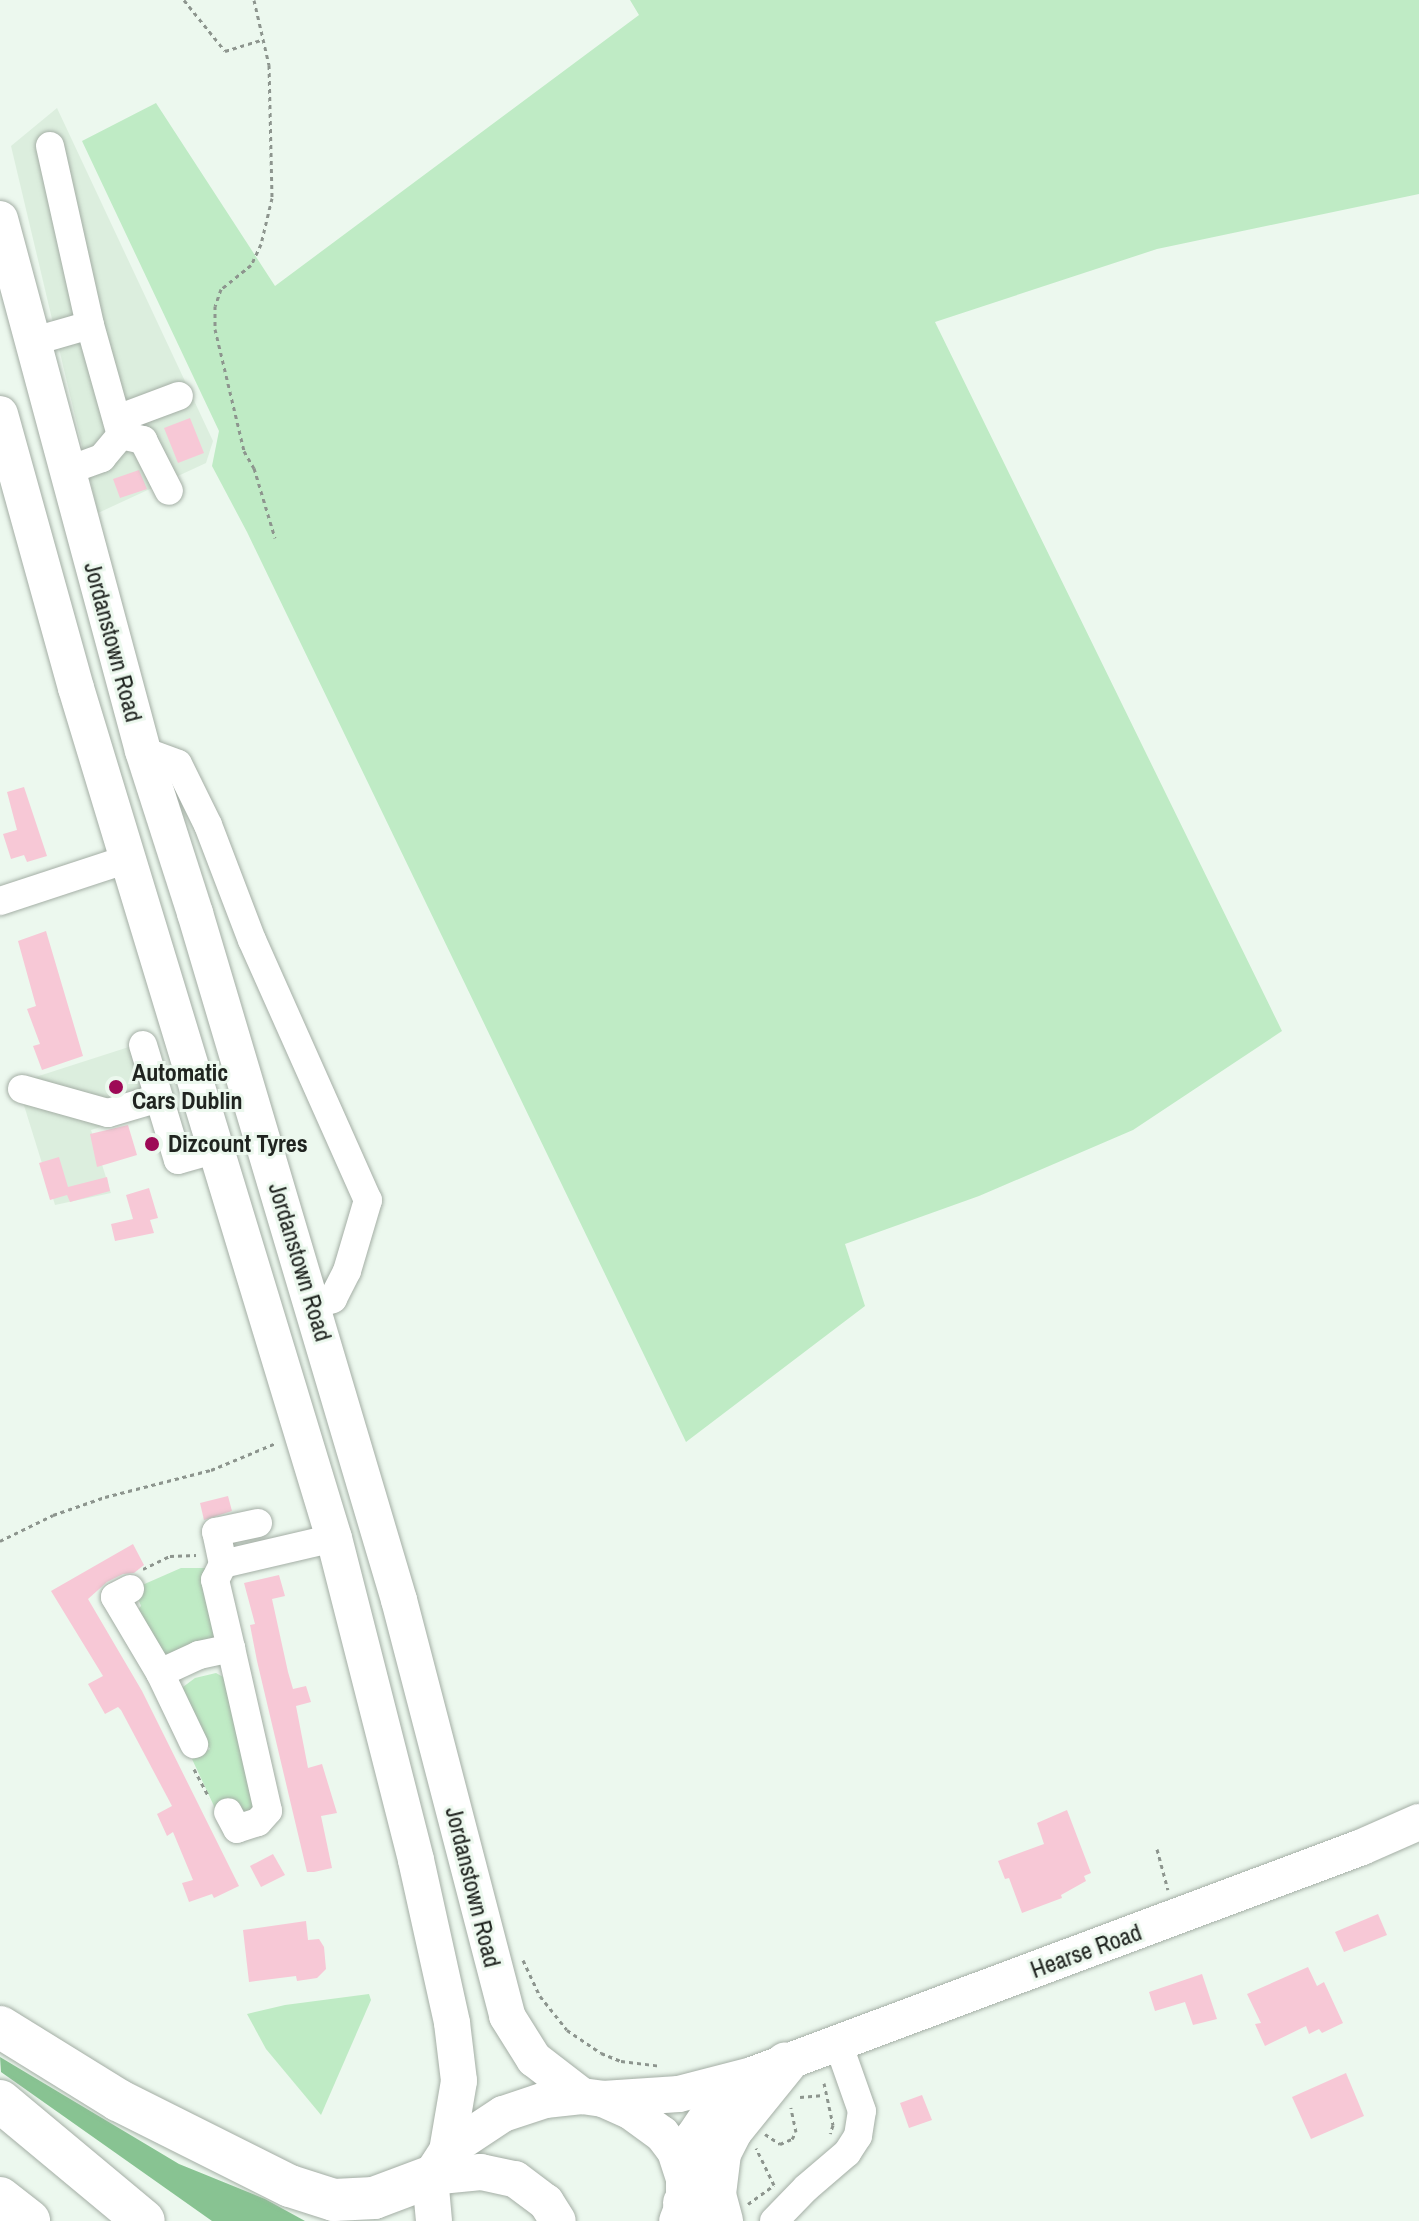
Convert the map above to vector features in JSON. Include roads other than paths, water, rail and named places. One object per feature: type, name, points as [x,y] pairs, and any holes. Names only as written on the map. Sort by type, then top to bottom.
[{"type":"highway","points":[[0,2027],[118,2100],[290,2186],[334,2200],[374,2198],[439,2164]]},
{"type":"highway","points":[[734,2213],[715,2194],[720,2153],[769,2069]]},
{"type":"highway","points":[[0,2101],[144,2221]]},
{"type":"highway","points":[[0,2198],[29,2221]]},
{"type":"main road","name":"Jordanstown Road","points":[[0,219],[143,751],[313,1305],[399,1600],[507,2016],[534,2059],[592,2098],[653,2124],[675,2151],[684,2206]]},
{"type":"main road","name":"Jordanstown Road","points":[[0,414],[76,688],[334,1538],[416,1860],[452,2023],[459,2081],[439,2164],[434,2221]]},
{"type":"main road","name":"Hearse Road","points":[[439,2164],[503,2114],[545,2100],[679,2094],[769,2069],[1419,1822]]},
{"type":"main road","name":"Hearse Road","points":[[684,2206],[694,2136],[712,2109],[769,2069]]},
{"type":"main road","points":[[439,2164],[515,2179],[546,2202],[558,2221]]},
{"type":"street","points":[[50,146],[90,325],[119,427],[143,440],[169,491]]},
{"type":"street","points":[[31,342],[90,325]]},
{"type":"street","points":[[67,471],[102,458],[119,427],[179,396]]},
{"type":"street","points":[[143,751],[178,764],[208,825],[252,940],[364,1184],[368,1200],[347,1271],[333,1299],[313,1305]]},
{"type":"street","points":[[0,901],[128,859]]},
{"type":"street","points":[[143,1045],[178,1160],[217,1149]]},
{"type":"street","points":[[22,1089],[108,1113],[159,1098]]},
{"type":"street","points":[[228,1812],[237,1829],[258,1822],[268,1811],[215,1580],[223,1564],[216,1532],[258,1523]]},
{"type":"street","points":[[223,1564],[334,1538]]},
{"type":"street","points":[[130,1589],[115,1597],[160,1673],[194,1744]]},
{"type":"street","points":[[160,1673],[199,1655],[231,1648]]},
{"type":"street","points":[[774,2221],[847,2153],[858,2136],[862,2111],[838,2043]]},
{"type":"place","name":"Automatic Cars Dublin","points":[[116,1087]]},
{"type":"place","name":"Dizcount Tyres","points":[[152,1144]]}]
